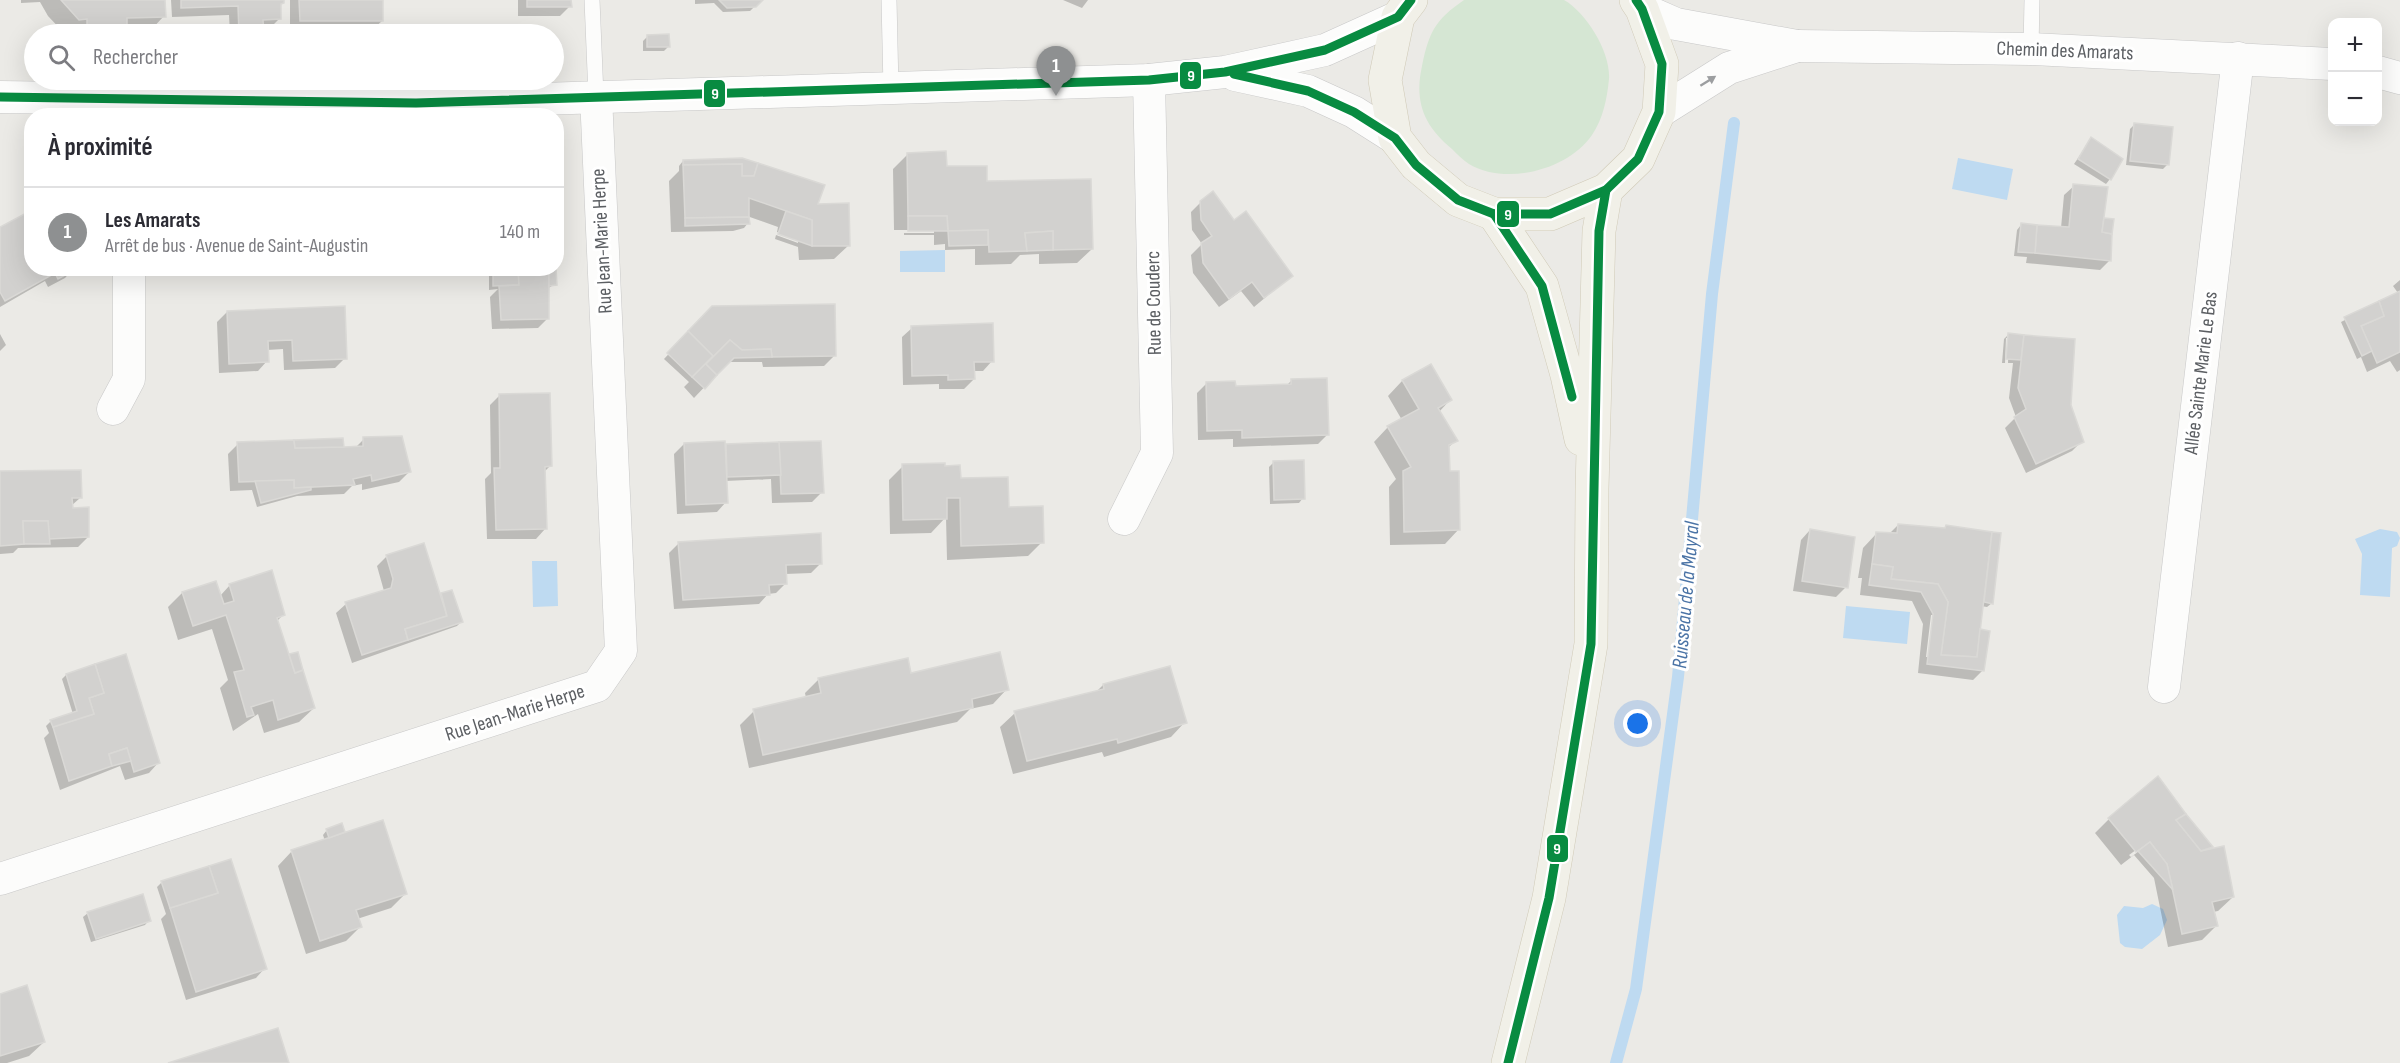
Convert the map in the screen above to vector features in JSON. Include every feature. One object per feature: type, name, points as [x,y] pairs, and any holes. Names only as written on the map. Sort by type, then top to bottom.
[{"type":"main road","points":[[1404,8],[1385,80],[1395,138],[1416,165],[1458,200],[1494,214],[1550,214],[1606,190],[1638,159],[1659,112],[1662,64],[1639,4]]},
{"type":"main road","points":[[1508,1063],[1549,898],[1591,644],[1592,489],[1599,231],[1606,190]]},
{"type":"main road","points":[[1494,214],[1542,286],[1567,375],[1592,489]]},
{"type":"street","name":"Chemin des Amarats","points":[[1639,4],[1676,24],[1797,46],[2031,49],[2328,64]]},
{"type":"street","points":[[0,97],[129,106],[416,103],[1149,80],[1225,72],[1325,50],[1404,8]]},
{"type":"street","name":"Chemin des Amarats","points":[[1659,112],[1729,68],[1797,46]]},
{"type":"street","name":"Allée Sainte Marie Le Bas","points":[[2164,687],[2238,58]]},
{"type":"street","points":[[1225,72],[1308,91],[1354,112],[1395,138]]},
{"type":"street","points":[[2382,73],[2400,78]]},
{"type":"street","name":"Rue de Couderc","points":[[1124,519],[1157,453],[1149,80]]},
{"type":"street","name":"Rue Jean-Marie Herpe","points":[[0,879],[597,686],[621,651],[596,96]]},
{"type":"street","points":[[113,409],[129,379],[129,276]]},
{"type":"lane","points":[[592,0],[596,96]]},
{"type":"lane","points":[[889,0],[891,88]]},
{"type":"lane","points":[[2031,49],[2032,0]]},
{"type":"green space","points":[[1464,0],[1564,0],[1573,6],[1589,24],[1602,46],[1609,69],[1607,94],[1602,116],[1596,129],[1581,147],[1568,157],[1535,171],[1518,174],[1484,171],[1462,159],[1442,140],[1428,122],[1419,91],[1427,44],[1440,21]]},
{"type":"water","points":[[1958,158],[2013,169],[2007,200],[1952,189]]},
{"type":"water","points":[[945,250],[945,272],[900,272],[900,251]]},
{"type":"water","points":[[2380,529],[2397,532],[2400,538],[2397,546],[2392,548],[2390,597],[2360,595],[2362,554],[2355,539]]},
{"type":"water","points":[[532,561],[557,561],[558,606],[533,607]]},
{"type":"water","points":[[1846,606],[1910,612],[1907,644],[1843,638]]},
{"type":"water","points":[[2152,904],[2163,909],[2167,920],[2160,935],[2142,949],[2125,947],[2120,943],[2117,915],[2124,906],[2143,908]]},
{"type":"building","points":[[61,0],[165,0],[166,17],[127,18],[127,24],[87,24],[87,19],[79,20]]},
{"type":"building","points":[[181,0],[284,0],[281,4],[281,19],[263,20],[263,24],[239,24],[238,6],[181,8]]},
{"type":"building","points":[[299,0],[383,0],[383,21],[300,21]]},
{"type":"building","points":[[527,0],[571,0],[572,7],[527,7]]},
{"type":"building","points":[[719,0],[763,0],[756,7],[727,8]]},
{"type":"building","points":[[669,34],[670,47],[647,47],[647,35]]},
{"type":"building","points":[[2134,123],[2173,127],[2169,165],[2130,161]]},
{"type":"building","points":[[2091,137],[2123,159],[2111,180],[2078,159]]},
{"type":"building","points":[[946,151],[947,166],[987,166],[987,181],[1091,179],[1093,249],[1053,250],[1053,231],[1025,233],[1027,251],[989,252],[988,230],[948,231],[947,216],[908,216],[907,153]]},
{"type":"building","points":[[742,158],[758,163],[754,176],[742,176],[742,164],[683,165],[683,160]]},
{"type":"building","points":[[758,163],[825,185],[818,204],[849,203],[850,246],[812,246],[812,220],[749,198],[749,217],[685,218],[683,165],[742,164],[742,176],[754,176]]},
{"type":"building","points":[[2073,184],[2108,187],[2102,232],[2112,234],[2111,261],[2035,253],[2037,225],[2069,227]]},
{"type":"building","points":[[1213,191],[1234,220],[1246,211],[1293,276],[1264,298],[1252,282],[1229,299],[1203,263],[1201,243],[1212,236],[1201,220],[1200,201]]},
{"type":"building","points":[[786,211],[812,220],[812,246],[778,234]]},
{"type":"building","points":[[24,214],[24,276],[50,276],[5,301],[0,292],[0,227]]},
{"type":"building","points":[[908,216],[947,216],[948,231],[908,231]]},
{"type":"building","points":[[749,217],[750,224],[685,226],[685,218]]},
{"type":"building","points":[[2104,218],[2114,219],[2112,234],[2102,232]]},
{"type":"building","points":[[2021,223],[2037,225],[2035,253],[2018,252]]},
{"type":"building","points":[[988,230],[988,245],[949,246],[948,231]]},
{"type":"building","points":[[1053,231],[1053,250],[1027,251],[1025,233]]},
{"type":"building","points":[[493,276],[518,276],[519,285],[493,286]]},
{"type":"building","points":[[518,276],[549,276],[549,319],[501,320],[499,286],[519,285]]},
{"type":"building","points":[[549,276],[556,276],[557,285],[549,286]]},
{"type":"building","points":[[2400,291],[2400,352],[2377,363],[2361,326],[2384,316],[2379,301]]},
{"type":"building","points":[[2379,301],[2384,316],[2361,326],[2372,351],[2362,356],[2344,317]]},
{"type":"building","points":[[835,304],[836,356],[772,357],[771,349],[742,350],[730,340],[706,364],[717,375],[705,389],[692,377],[713,356],[688,331],[712,306]]},
{"type":"building","points":[[345,306],[347,359],[293,361],[292,340],[268,341],[269,362],[229,364],[227,311]]},
{"type":"building","points":[[993,323],[994,362],[974,362],[975,379],[948,380],[948,375],[912,376],[911,326]]},
{"type":"building","points":[[688,331],[713,356],[692,377],[667,353]]},
{"type":"building","points":[[2008,333],[2024,335],[2021,360],[2006,359]]},
{"type":"building","points":[[2024,335],[2075,339],[2071,405],[2084,442],[2036,464],[2014,417],[2026,409],[2018,388]]},
{"type":"building","points":[[730,340],[742,350],[771,349],[772,357],[734,358],[717,375],[706,364]]},
{"type":"building","points":[[1431,364],[1452,400],[1438,408],[1458,441],[1449,445],[1450,471],[1459,471],[1460,530],[1404,532],[1403,471],[1411,467],[1387,426],[1419,409],[1402,380]]},
{"type":"building","points":[[1327,378],[1329,435],[1242,438],[1242,430],[1207,431],[1206,382],[1235,381],[1236,386],[1291,384],[1291,379]]},
{"type":"building","points":[[550,393],[552,466],[545,467],[547,529],[496,530],[494,468],[500,468],[499,394]]},
{"type":"building","points":[[402,436],[411,472],[372,481],[371,475],[353,479],[355,485],[294,488],[294,480],[239,482],[237,442],[294,440],[295,448],[344,447],[363,446],[363,437]]},
{"type":"building","points":[[343,438],[344,447],[295,448],[294,440]]},
{"type":"building","points":[[725,441],[728,503],[686,505],[684,443]]},
{"type":"building","points":[[821,441],[824,493],[781,494],[779,442]]},
{"type":"building","points":[[779,442],[781,475],[727,477],[726,444]]},
{"type":"building","points":[[1304,460],[1305,499],[1274,500],[1273,461]]},
{"type":"building","points":[[945,463],[945,466],[960,465],[961,478],[1008,477],[1009,507],[1043,506],[1044,543],[961,546],[960,498],[947,498],[947,519],[903,520],[902,464]]},
{"type":"building","points":[[81,470],[82,498],[72,498],[73,508],[89,507],[89,537],[49,539],[48,521],[23,521],[24,544],[0,546],[0,471]]},
{"type":"building","points":[[294,480],[294,488],[311,487],[311,490],[261,503],[255,481]]},
{"type":"building","points":[[23,521],[48,521],[50,544],[24,544]]},
{"type":"building","points":[[1898,524],[1945,528],[1946,525],[1992,532],[1977,657],[1941,655],[1948,602],[1938,584],[1891,579],[1893,567],[1872,564],[1876,532],[1897,533]]},
{"type":"building","points":[[1810,529],[1855,537],[1848,588],[1802,581]]},
{"type":"building","points":[[1992,532],[2001,533],[1993,604],[1984,602]]},
{"type":"building","points":[[821,533],[822,564],[786,565],[787,584],[769,585],[770,595],[683,600],[678,542]]},
{"type":"building","points":[[424,543],[447,616],[405,629],[408,640],[362,655],[345,602],[391,588],[393,579],[386,555]]},
{"type":"building","points":[[1872,564],[1893,567],[1891,579],[1938,584],[1948,602],[1941,655],[1977,657],[1980,629],[1990,631],[1984,671],[1927,664],[1933,614],[1921,592],[1869,585]]},
{"type":"building","points":[[272,570],[285,615],[277,618],[295,673],[303,670],[315,708],[278,720],[273,700],[251,707],[254,715],[247,717],[234,672],[244,670],[226,615],[193,626],[182,592],[216,581],[224,604],[234,601],[229,584]]},
{"type":"building","points":[[452,590],[463,622],[408,640],[405,629],[447,616],[441,593]]},
{"type":"building","points":[[298,652],[303,670],[295,673],[289,654]]},
{"type":"building","points":[[1000,652],[1009,690],[972,699],[973,708],[763,755],[753,709],[821,693],[818,678],[908,658],[911,673]]},
{"type":"building","points":[[126,654],[160,763],[134,772],[127,748],[109,754],[112,766],[69,781],[53,727],[94,714],[89,698],[104,693],[95,664]]},
{"type":"building","points":[[95,664],[104,693],[89,698],[94,714],[53,727],[50,720],[77,711],[66,674]]},
{"type":"building","points":[[1170,666],[1187,723],[1118,743],[1117,739],[1027,761],[1014,711],[1104,689],[1103,684]]},
{"type":"building","points":[[127,748],[131,761],[112,766],[109,754]]},
{"type":"building","points":[[2158,776],[2186,814],[2176,820],[2201,851],[2224,846],[2234,897],[2212,902],[2218,926],[2182,934],[2167,864],[2150,842],[2136,852],[2108,818]]},
{"type":"building","points":[[2186,814],[2213,847],[2201,851],[2176,820]]},
{"type":"building","points":[[383,820],[407,894],[356,910],[362,927],[320,941],[291,850]]},
{"type":"building","points":[[342,823],[345,832],[329,838],[326,829]]},
{"type":"building","points":[[2150,842],[2167,864],[2173,890],[2138,851]]},
{"type":"building","points":[[231,859],[267,969],[196,992],[170,908],[218,893],[209,866]]},
{"type":"building","points":[[209,866],[218,893],[170,908],[161,881]]},
{"type":"building","points":[[143,894],[151,921],[96,939],[87,912]]},
{"type":"building","points":[[27,985],[45,1042],[0,1056],[0,994]]},
{"type":"building","points":[[278,1028],[289,1063],[168,1063]]},
{"type":"waterway","name":"Ruisseau de la Mayral","points":[[1616,1063],[1636,989],[1678,677],[1712,294],[1734,123]]},
{"type":"transit line","name":"9","points":[[0,97],[416,103],[1149,80],[1225,72],[1325,50],[1398,17],[1411,0]]},
{"type":"transit line","name":"9","points":[[1234,74],[1308,91],[1354,112],[1395,138],[1416,165],[1458,200],[1494,214],[1550,214],[1606,190],[1638,159],[1659,112],[1662,64],[1642,9],[1636,0]]},
{"type":"transit line","name":"9","points":[[1508,1063],[1549,898],[1591,644],[1599,231],[1606,190]]},
{"type":"transit line","name":"9","points":[[1494,214],[1542,286],[1572,397]]},
{"type":"place","name":"Les Amarats","points":[[1056,96]]}]
